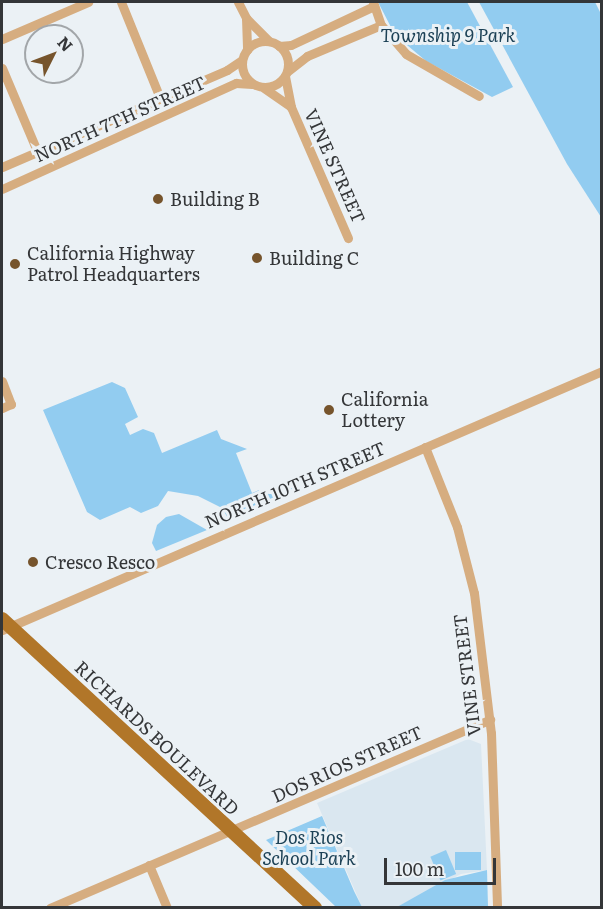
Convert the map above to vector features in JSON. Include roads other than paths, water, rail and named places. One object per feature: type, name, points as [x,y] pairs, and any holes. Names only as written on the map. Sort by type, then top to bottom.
[{"type":"main road","name":"RICHARDS BOULEVARD","points":[[4,625],[315,908]]},
{"type":"street","points":[[2,39],[88,2]]},
{"type":"street","points":[[121,2],[160,98]]},
{"type":"street","points":[[238,2],[246,18],[269,41],[279,46],[287,57],[286,73]]},
{"type":"street","points":[[279,46],[291,45],[373,4],[381,25],[413,60],[479,96]]},
{"type":"street","points":[[246,18],[247,50]]},
{"type":"street","points":[[269,41],[257,42],[247,50],[242,60],[242,69],[252,84],[264,88],[276,85],[286,73],[307,56],[381,25]]},
{"type":"street","name":"NORTH 7TH STREET","points":[[2,166],[242,60]]},
{"type":"street","points":[[2,68],[37,151]]},
{"type":"street","name":"VINE STREET","points":[[286,73],[291,107],[348,238]]},
{"type":"street","name":"NORTH 7TH STREET","points":[[2,189],[236,83],[252,84]]},
{"type":"street","name":"VINE STREET","points":[[264,88],[291,107]]},
{"type":"street","name":"NORTH 10TH STREET","points":[[4,625],[602,371]]},
{"type":"street","points":[[2,381],[11,404],[2,408]]},
{"type":"street","name":"VINE STREET","points":[[425,447],[469,567],[490,719],[497,908]]},
{"type":"street","name":"DOS RIOS STREET","points":[[54,907],[149,865],[233,832],[490,719]]},
{"type":"street","points":[[149,865],[167,908]]},
{"type":"place","name":"Building B","points":[[158,199]]},
{"type":"place","name":"Building C","points":[[257,258]]},
{"type":"place","name":"California Highway Patrol Headquarters","points":[[15,264]]},
{"type":"place","name":"California Lottery","points":[[329,410]]},
{"type":"place","name":"Cresco Resco","points":[[33,562]]},
{"type":"park label","name":"Township 9 Park","points":[[448,35]]},
{"type":"park label","name":"Dos Rios School Park","points":[[309,848]]}]
